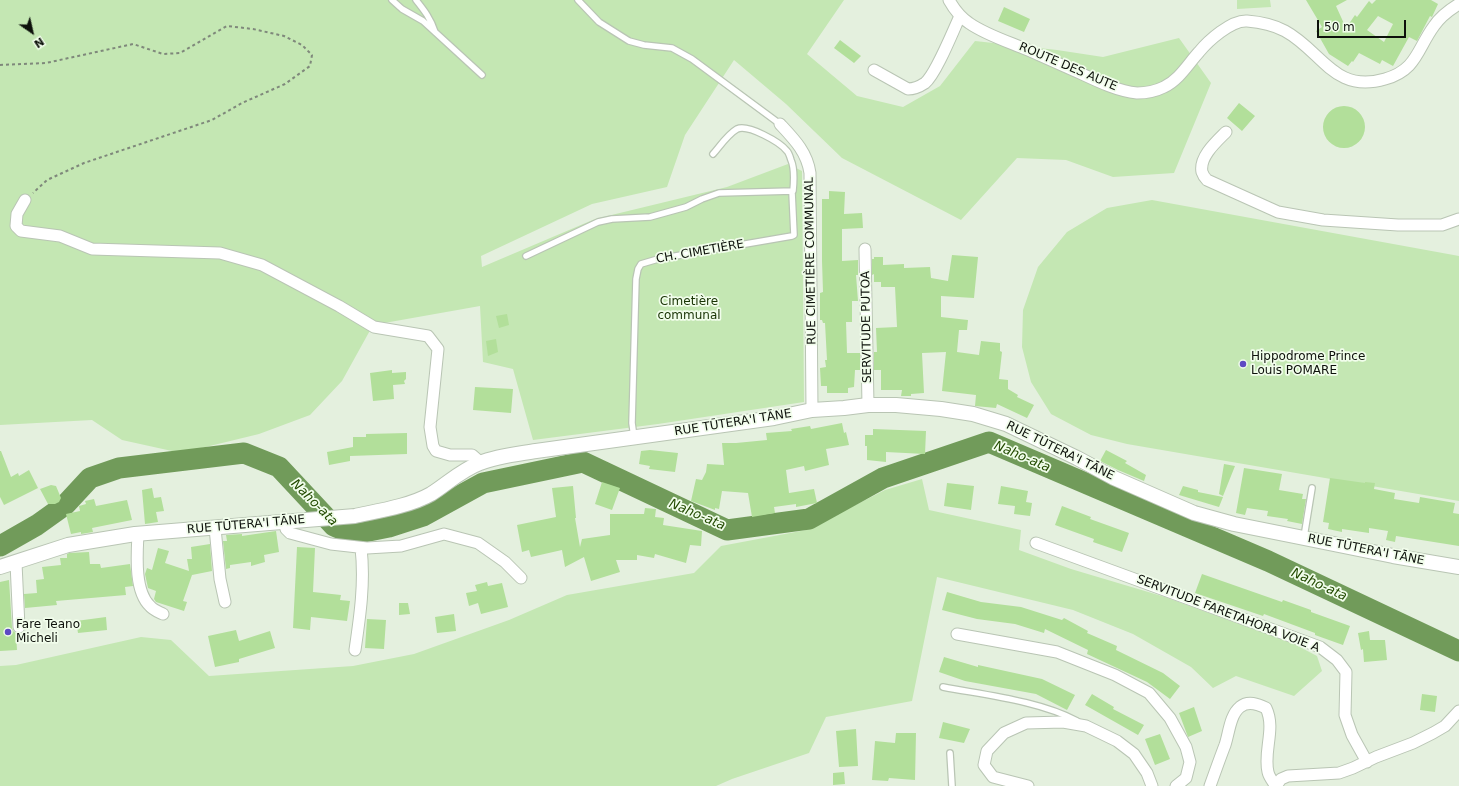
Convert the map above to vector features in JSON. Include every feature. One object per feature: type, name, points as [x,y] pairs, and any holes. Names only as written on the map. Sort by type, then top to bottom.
[{"type":"street","name":"ROUTE DES AUTE","points":[[949,0],[960,16],[970,24],[986,32],[1090,78],[1124,90],[1138,93],[1152,91],[1166,86],[1178,76],[1200,51],[1221,32],[1238,22],[1245,21],[1267,24],[1285,31],[1307,47],[1330,69],[1349,80],[1372,82],[1386,79],[1398,74],[1414,61],[1433,27],[1442,17],[1459,4]]},
{"type":"street","points":[[874,70],[908,89],[914,89],[930,78],[960,16]]},
{"type":"street","name":"RUE CIMETIÈRE COMMUNAL","points":[[780,124],[802,150],[810,173],[812,410]]},
{"type":"street","points":[[1226,132],[1210,149],[1202,162],[1202,172],[1207,180],[1278,212],[1323,220],[1398,225],[1442,225],[1459,219]]},
{"type":"street","points":[[25,200],[17,214],[16,226],[21,231],[60,236],[92,249],[220,253],[262,265],[374,327],[428,336],[438,349],[430,427],[433,446],[436,451],[450,455],[472,455],[480,462]]},
{"type":"street","name":"SERVITUDE PUTOA","points":[[865,249],[868,405]]},
{"type":"street","name":"RUE TŪTERA'I TĀNE","points":[[0,567],[68,545],[138,534],[355,516],[387,510],[430,494],[462,472],[480,462],[536,451],[774,418],[812,410],[868,405],[896,405],[973,414],[1006,424],[1077,458],[1114,478],[1194,513],[1234,524],[1393,556],[1459,567]]},
{"type":"street","points":[[284,521],[286,529],[290,533],[331,544],[360,548],[401,546],[444,534],[470,540],[478,543],[504,562],[521,578]]},
{"type":"street","points":[[215,528],[220,579],[225,602]]},
{"type":"street","points":[[138,534],[137,555],[139,584],[143,598],[150,607],[164,614]]},
{"type":"street","name":"SERVITUDE FARETAHORA VOIE A","points":[[1036,543],[1320,646],[1337,660],[1346,672],[1345,715],[1352,735],[1367,762]]},
{"type":"street","points":[[355,650],[361,604],[363,568],[360,548]]},
{"type":"street","points":[[16,563],[19,627]]},
{"type":"street","points":[[958,634],[1057,652],[1115,675],[1149,693],[1170,718],[1186,747],[1190,762],[1186,778],[1176,786]]},
{"type":"street","points":[[1210,786],[1226,743],[1233,718],[1240,706],[1248,703],[1257,704],[1266,708],[1269,714],[1270,736],[1267,760],[1268,773],[1276,786],[1281,779],[1288,776],[1339,773],[1367,762],[1433,733],[1445,726],[1459,711]]},
{"type":"street","points":[[1028,786],[993,777],[984,765],[987,750],[1004,733],[1026,723],[1063,722],[1086,726],[1117,741],[1134,754],[1147,773],[1152,786]]},
{"type":"lane","points":[[392,0],[402,9],[423,22],[482,75]]},
{"type":"lane","points":[[416,0],[426,11],[435,32]]},
{"type":"lane","name":"RUE CIMETIÈRE COMMUNAL","points":[[578,0],[599,22],[628,41],[644,45],[672,48],[679,51],[780,124]]},
{"type":"lane","name":"CH. CIMETIÈRE","points":[[634,438],[632,423],[636,280],[638,269],[641,264],[658,259],[794,235],[792,192],[794,177],[792,162],[787,151],[778,144],[752,130],[739,128],[732,133],[713,154]]},
{"type":"lane","points":[[526,256],[598,222],[612,219],[650,217],[686,207],[702,199],[719,194],[738,192],[792,192]]},
{"type":"lane","points":[[1304,538],[1312,488]]},
{"type":"lane","points":[[943,687],[1034,705],[1064,714],[1086,726]]},
{"type":"lane","points":[[950,753],[952,786]]},
{"type":"path","points":[[0,65],[46,63],[133,44],[163,54],[180,53],[227,26],[253,29],[284,36],[302,45],[312,55],[310,66],[285,84],[242,103],[212,120],[84,163],[46,180],[25,200]]},
{"type":"green space","name":"Cimetière communal","points":[[0,0],[844,0],[807,54],[857,96],[903,107],[940,86],[975,41],[1057,50],[1103,57],[1179,38],[1211,83],[1174,173],[1113,177],[1066,160],[1017,158],[961,220],[842,158],[786,104],[734,60],[685,135],[667,187],[592,204],[481,256],[482,267],[595,219],[727,187],[788,164],[802,171],[804,402],[658,424],[533,440],[513,369],[483,362],[480,306],[373,325],[342,381],[310,415],[259,434],[181,453],[122,440],[92,420],[0,425]]},
{"type":"green space","points":[[1237,0],[1270,0],[1271,7],[1237,9]]},
{"type":"green space","name":"Hippodrome Prince Louis POMARE","points":[[1152,200],[1459,256],[1459,501],[1127,444],[1091,435],[1051,414],[1031,382],[1022,347],[1023,310],[1038,267],[1067,232],[1107,208]]},
{"type":"green space","points":[[922,479],[929,510],[1021,530],[1019,550],[1071,569],[1165,597],[1292,643],[1317,656],[1322,671],[1294,696],[1236,676],[1213,688],[1191,667],[1133,634],[1073,610],[937,577],[912,701],[826,717],[809,753],[732,779],[716,786],[0,786],[0,666],[16,665],[141,637],[171,640],[209,676],[353,666],[414,654],[509,620],[567,595],[694,573],[721,546],[806,530],[885,490]]},
{"type":"building","points":[[1306,0],[1347,0],[1336,6],[1346,28],[1355,15],[1357,17],[1369,1],[1372,4],[1376,0],[1431,0],[1438,4],[1417,41],[1409,37],[1393,66],[1382,60],[1380,64],[1359,53],[1353,62],[1352,61],[1348,66],[1329,54],[1316,31],[1322,27]],"holes":[[[1378,16],[1393,24],[1384,42],[1367,30]]]},
{"type":"building","points":[[1004,7],[1030,19],[1024,32],[998,21]]},
{"type":"building","points":[[840,40],[861,56],[854,63],[834,48]]},
{"type":"building","points":[[1239,103],[1255,116],[1242,131],[1227,118]]},
{"type":"building","points":[[1340,106],[1348,106],[1359,112],[1365,123],[1365,131],[1359,142],[1348,148],[1340,148],[1329,142],[1323,131],[1323,123],[1329,112]]},
{"type":"building","points":[[829,191],[845,192],[844,214],[862,213],[863,228],[842,229],[842,261],[858,260],[858,275],[856,275],[858,301],[852,301],[852,322],[846,322],[847,353],[860,353],[860,370],[855,370],[854,387],[848,388],[848,393],[827,393],[827,386],[821,386],[820,368],[826,367],[825,360],[827,360],[825,323],[820,320],[820,293],[823,292],[822,199],[829,199]]},
{"type":"building","points":[[952,255],[978,257],[974,298],[941,296],[941,317],[968,320],[967,330],[959,330],[957,352],[979,355],[981,341],[1000,343],[1000,351],[1002,352],[999,379],[1008,380],[1008,389],[1018,395],[1017,397],[1034,405],[1027,418],[997,404],[996,408],[975,406],[976,395],[942,391],[946,352],[922,353],[924,393],[911,394],[911,396],[901,396],[902,390],[881,390],[881,370],[874,370],[874,352],[877,352],[876,328],[897,327],[895,287],[881,287],[881,282],[874,282],[874,274],[872,275],[872,259],[874,259],[874,257],[883,257],[883,265],[904,264],[904,268],[930,267],[931,278],[948,281]]},
{"type":"building","points":[[507,314],[509,325],[499,328],[496,316]]},
{"type":"building","points":[[496,339],[498,352],[488,356],[486,341]]},
{"type":"building","points":[[392,370],[392,373],[406,372],[406,379],[404,381],[405,384],[393,385],[394,399],[373,401],[370,373]]},
{"type":"building","points":[[475,387],[513,389],[511,413],[473,410]]},
{"type":"building","points":[[842,423],[849,445],[826,449],[829,465],[805,471],[804,466],[786,470],[789,493],[814,489],[817,503],[796,507],[796,504],[774,507],[775,513],[752,517],[748,493],[722,491],[719,509],[715,508],[715,510],[691,501],[696,479],[702,480],[706,472],[707,464],[724,465],[722,443],[767,440],[766,433],[792,431],[791,429],[810,426],[811,429]]},
{"type":"building","points":[[873,429],[926,431],[925,454],[886,452],[886,462],[867,460],[865,435],[873,435]]},
{"type":"building","points":[[407,433],[407,454],[350,456],[350,461],[329,465],[327,452],[353,447],[353,437],[366,437],[366,434]]},
{"type":"building","points":[[650,450],[678,453],[675,472],[649,469],[650,466],[639,464],[641,451]]},
{"type":"building","points":[[1106,450],[1127,461],[1125,463],[1146,475],[1144,481],[1100,461]]},
{"type":"building","points":[[0,451],[11,477],[18,473],[19,476],[29,470],[38,488],[4,505],[0,497]]},
{"type":"building","points":[[1224,464],[1235,466],[1223,496],[1219,494]]},
{"type":"building","points":[[1244,468],[1282,474],[1279,490],[1303,494],[1302,499],[1306,499],[1302,524],[1287,521],[1288,519],[1267,516],[1268,511],[1247,508],[1245,515],[1236,513]]},
{"type":"building","points":[[1330,478],[1375,483],[1374,489],[1395,493],[1394,499],[1419,503],[1420,497],[1455,503],[1453,513],[1459,514],[1459,546],[1396,536],[1395,542],[1386,540],[1388,531],[1369,528],[1369,533],[1342,529],[1342,532],[1328,529],[1329,523],[1323,522]]},
{"type":"building","points":[[602,482],[620,488],[612,510],[595,504]]},
{"type":"building","points":[[947,483],[974,486],[971,510],[944,506]]},
{"type":"building","points":[[51,485],[56,486],[61,498],[59,502],[55,504],[48,504],[40,489]]},
{"type":"building","points":[[573,486],[575,518],[580,547],[582,539],[610,535],[610,514],[644,514],[645,508],[656,509],[655,517],[664,518],[663,525],[702,531],[701,546],[690,545],[686,563],[655,554],[654,558],[637,555],[637,560],[616,560],[620,572],[591,581],[584,557],[565,567],[562,550],[531,557],[529,550],[522,552],[517,525],[556,517],[552,488]]},
{"type":"building","points":[[1001,486],[1028,491],[1026,502],[1032,503],[1030,516],[1014,514],[1015,506],[998,504]]},
{"type":"building","points":[[1183,486],[1198,490],[1198,492],[1223,497],[1219,507],[1179,495]]},
{"type":"building","points":[[152,488],[154,498],[161,497],[164,511],[156,512],[158,522],[145,524],[142,490]]},
{"type":"building","points":[[94,499],[96,506],[127,500],[132,520],[92,528],[93,532],[71,534],[66,514],[80,511],[79,506],[86,504],[85,501]]},
{"type":"building","points":[[1062,506],[1091,517],[1090,519],[1129,533],[1122,552],[1093,542],[1094,539],[1055,525]]},
{"type":"building","points":[[276,531],[279,552],[264,555],[265,562],[251,566],[251,562],[230,565],[230,568],[226,569],[223,541],[227,541],[226,535],[242,534],[242,536]]},
{"type":"building","points":[[210,544],[212,571],[192,575],[183,601],[187,602],[184,611],[156,602],[154,599],[156,591],[148,588],[145,574],[147,568],[152,570],[158,548],[169,551],[165,563],[189,571],[187,559],[192,559],[191,547]]},
{"type":"building","points":[[297,547],[315,548],[313,592],[341,595],[340,600],[350,601],[347,621],[311,617],[310,630],[293,628]]},
{"type":"building","points":[[89,552],[90,564],[100,564],[101,568],[130,564],[133,586],[125,587],[126,595],[56,601],[57,605],[25,608],[24,594],[37,593],[36,580],[44,579],[42,567],[61,565],[60,558],[67,558],[67,554],[69,553]]},
{"type":"building","points":[[1202,574],[1282,602],[1283,600],[1350,626],[1343,645],[1264,614],[1263,616],[1195,593]]},
{"type":"building","points":[[9,580],[12,627],[13,631],[16,633],[17,650],[0,651],[0,582]]},
{"type":"building","points":[[487,582],[488,586],[502,583],[508,607],[481,614],[478,603],[469,606],[466,593],[477,591],[475,585]]},
{"type":"building","points":[[947,592],[981,602],[1021,607],[1062,620],[1064,618],[1088,631],[1087,633],[1117,646],[1116,650],[1163,673],[1180,686],[1170,699],[1147,682],[1087,654],[1088,650],[1045,629],[1044,633],[1015,624],[977,619],[942,610]]},
{"type":"building","points":[[399,603],[408,603],[410,614],[399,615]]},
{"type":"building","points":[[454,614],[456,631],[437,633],[435,617]]},
{"type":"building","points":[[106,617],[107,630],[78,633],[76,621]]},
{"type":"building","points":[[367,619],[386,620],[384,649],[365,648]]},
{"type":"building","points":[[236,630],[239,641],[270,631],[275,648],[239,659],[239,662],[215,667],[208,636]]},
{"type":"building","points":[[1369,631],[1370,640],[1385,640],[1387,660],[1364,662],[1363,649],[1361,650],[1358,633]]},
{"type":"building","points":[[944,657],[978,667],[978,665],[1042,679],[1075,695],[1067,710],[1036,694],[965,681],[939,672]]},
{"type":"building","points":[[1092,694],[1114,707],[1113,709],[1144,725],[1138,735],[1085,705]]},
{"type":"building","points":[[1422,694],[1437,696],[1435,712],[1420,710]]},
{"type":"building","points":[[1194,707],[1202,731],[1188,737],[1179,713]]},
{"type":"building","points":[[943,722],[970,729],[964,743],[939,738]]},
{"type":"building","points":[[856,729],[858,766],[839,767],[836,731]]},
{"type":"building","points":[[896,733],[916,733],[915,780],[889,778],[888,781],[872,780],[875,741],[895,743]]},
{"type":"building","points":[[1160,734],[1170,759],[1155,765],[1145,739]]},
{"type":"building","points":[[844,772],[845,784],[833,785],[833,773]]},
{"type":"waterway","name":"Naho-ata","points":[[0,546],[37,525],[65,505],[90,478],[119,468],[244,453],[279,467],[334,526],[345,531],[359,533],[389,527],[423,516],[483,483],[583,462],[727,530],[809,519],[883,478],[989,442],[1268,561],[1459,651]]},
{"type":"place","name":"Hippodrome Prince Louis POMARE","points":[[1243,364]]},
{"type":"place","name":"Fare Teano Micheli","points":[[8,632]]}]
